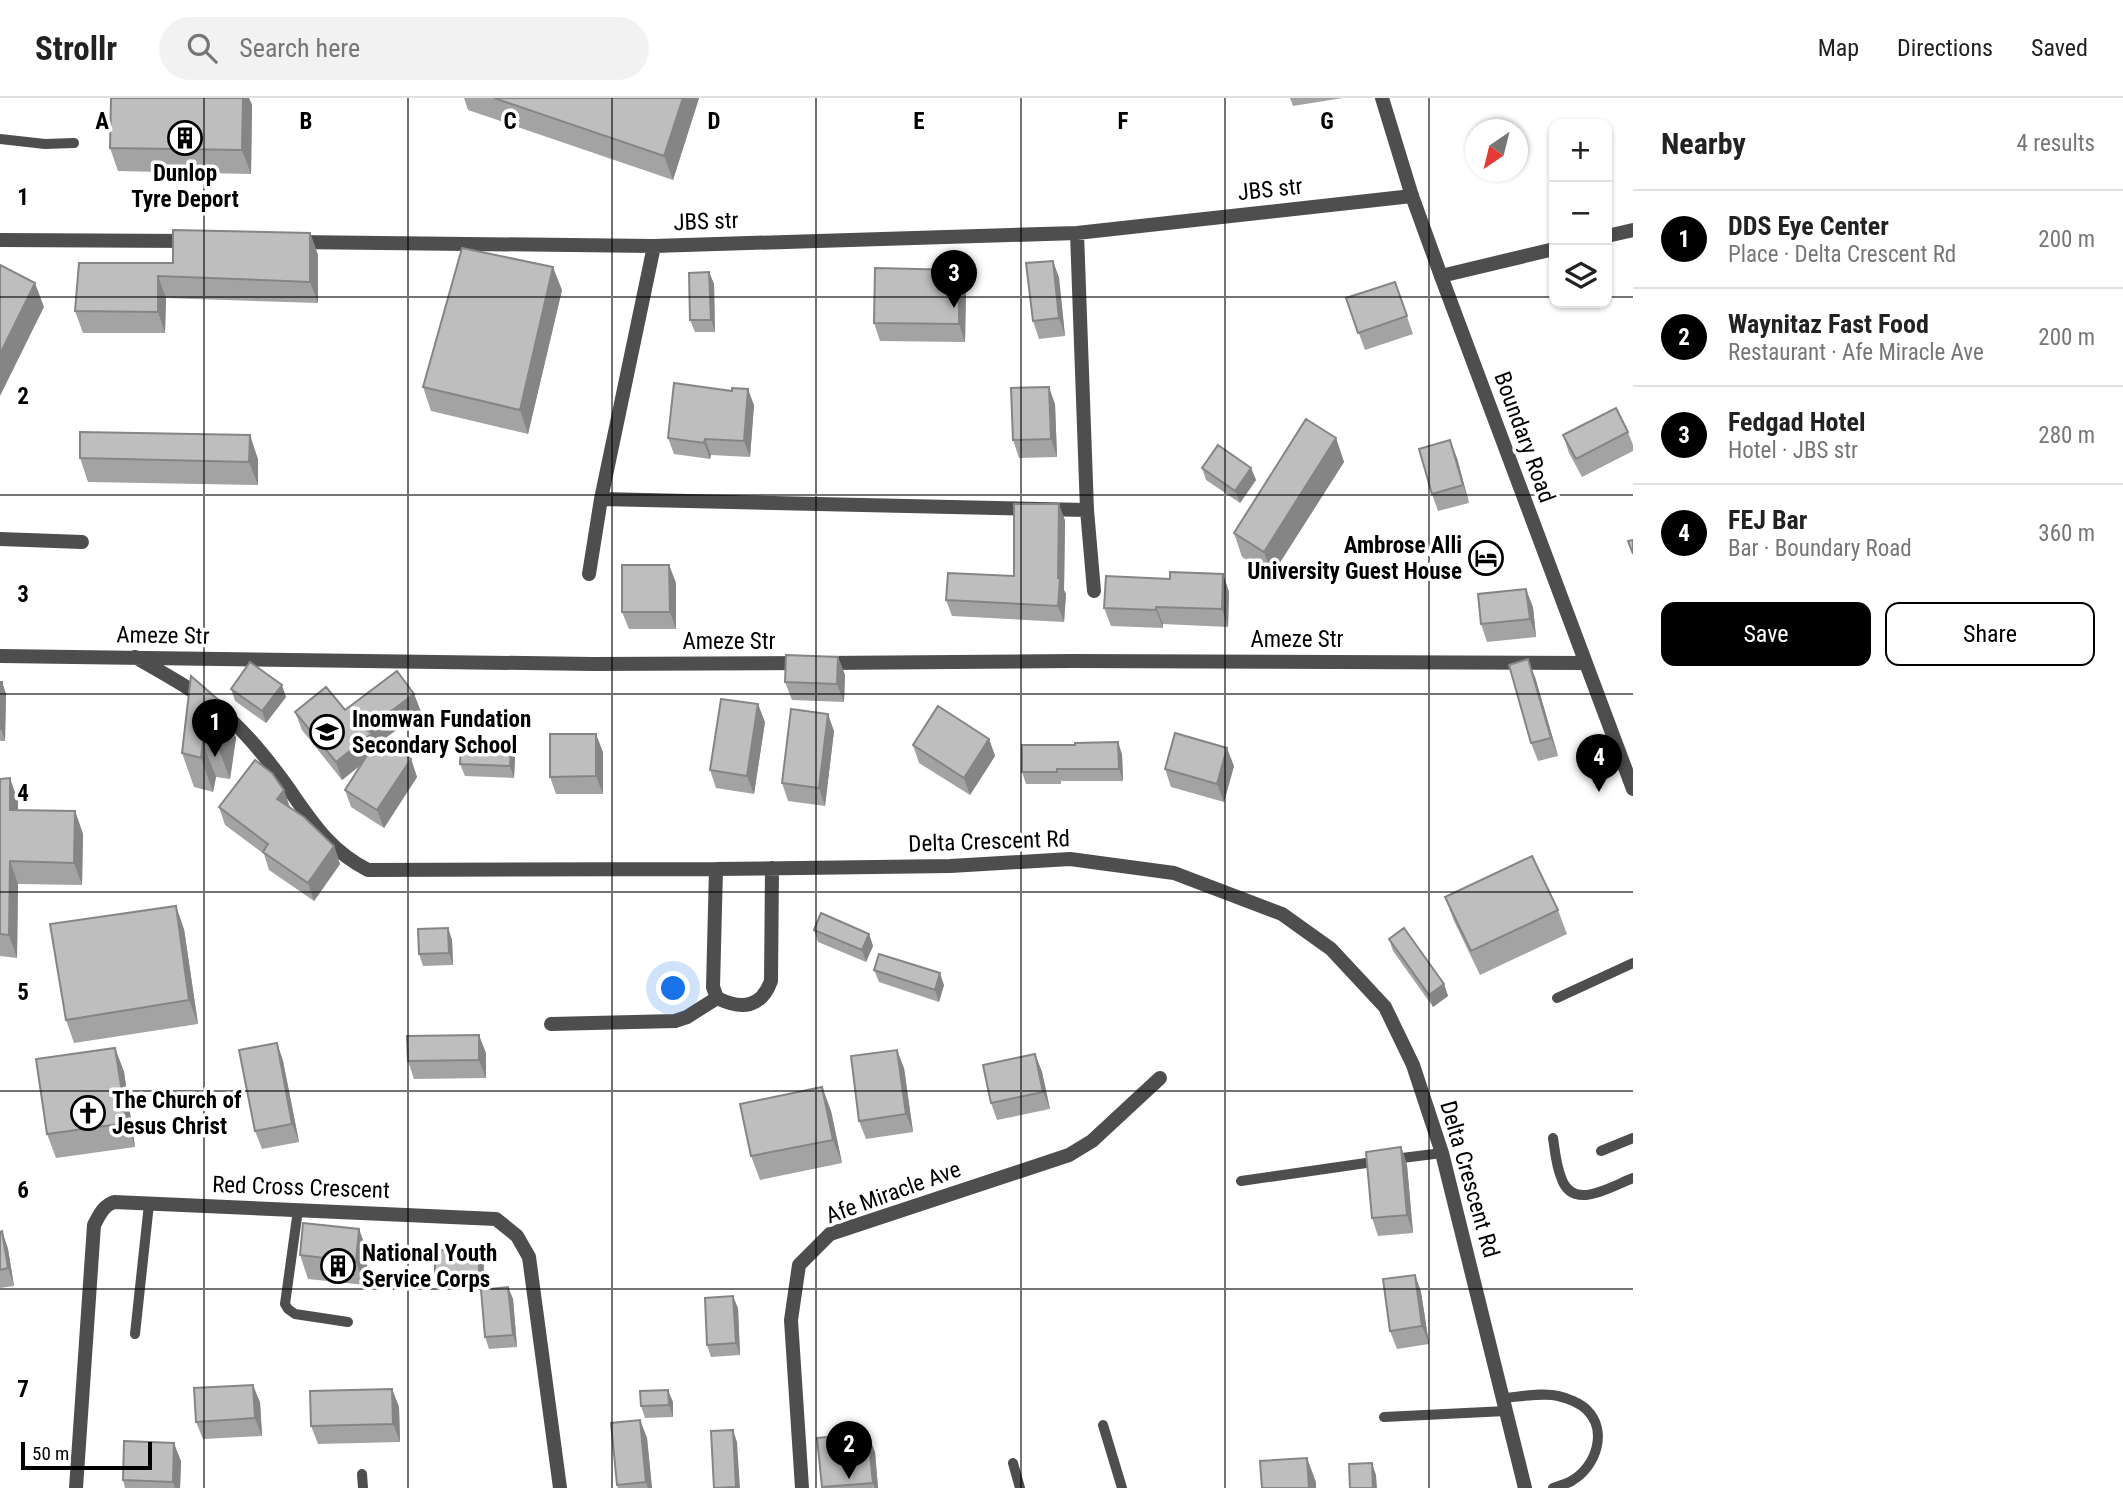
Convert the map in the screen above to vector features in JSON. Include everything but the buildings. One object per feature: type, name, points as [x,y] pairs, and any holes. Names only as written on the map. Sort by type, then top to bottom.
[{"type":"street","name":"Boundary Road","points":[[1382,98],[1412,196],[1441,276],[1633,789]]},
{"type":"street","name":"JBS str","points":[[278,242],[654,246],[1077,233],[1412,196]]},
{"type":"street","points":[[1612,235],[1633,230]]},
{"type":"street","points":[[1077,233],[1087,510],[1094,591]]},
{"type":"street","points":[[0,240],[209,242]]},
{"type":"street","points":[[589,574],[601,499],[654,246]]},
{"type":"street","points":[[1441,276],[1549,250]]},
{"type":"street","points":[[601,499],[1087,510]]},
{"type":"street","points":[[0,539],[82,542]]},
{"type":"street","name":"Ameze Str","points":[[0,656],[593,664],[1072,660],[1585,663]]},
{"type":"street","name":"Delta Crescent Rd","points":[[135,657],[187,686],[232,721],[279,775],[321,834],[348,860],[368,870],[772,869],[950,866],[1070,859],[1174,873],[1282,914],[1331,949],[1385,1007],[1413,1065],[1442,1153],[1525,1488]]},
{"type":"street","points":[[551,1024],[675,1021],[687,1017],[715,993],[716,869]]},
{"type":"street","points":[[715,993],[730,1004],[740,1005],[761,1000],[767,993],[771,981],[772,869]]},
{"type":"street","name":"Afe Miracle Ave","points":[[802,1488],[791,1320],[799,1265],[830,1234],[1069,1156],[1092,1141],[1160,1078]]},
{"type":"street","name":"Red Cross Crescent","points":[[76,1488],[94,1224],[102,1210],[114,1202],[496,1219],[517,1236],[529,1257],[560,1488]]},
{"type":"lane","points":[[0,139],[45,144],[74,143]]},
{"type":"lane","points":[[1557,998],[1633,963]]},
{"type":"lane","points":[[1553,1138],[1560,1177],[1567,1191],[1576,1195],[1591,1195],[1633,1178]]},
{"type":"lane","points":[[1601,1151],[1633,1138]]},
{"type":"lane","points":[[1241,1181],[1442,1153]]},
{"type":"lane","points":[[135,1334],[149,1203]]},
{"type":"lane","points":[[298,1210],[285,1304],[295,1314],[348,1322]]},
{"type":"lane","points":[[1384,1417],[1505,1405],[1555,1395],[1577,1403],[1587,1410],[1592,1418],[1598,1433],[1598,1444],[1593,1457],[1573,1480],[1552,1488]]},
{"type":"lane","points":[[1102,1425],[1122,1488]]},
{"type":"lane","points":[[1013,1463],[1020,1488]]},
{"type":"lane","points":[[362,1474],[363,1488]]},
{"type":"place","name":"Dunlop Tyre Deport","points":[[185,138]]},
{"type":"place","name":"Fedgad Hotel","points":[[954,308]]},
{"type":"place","name":"Ambrose Alli University Guest House","points":[[1486,558]]},
{"type":"place","name":"Inomwan Fundation Secondary School","points":[[327,732]]},
{"type":"place","name":"DDS Eye Center","points":[[215,757]]},
{"type":"place","name":"FEJ Bar","points":[[1599,792]]},
{"type":"place","name":"The Church of Jesus Christ","points":[[88,1113]]},
{"type":"place","name":"National Youth Service Corps","points":[[338,1266]]},
{"type":"place","name":"Waynitaz Fast Food","points":[[849,1479]]}]
